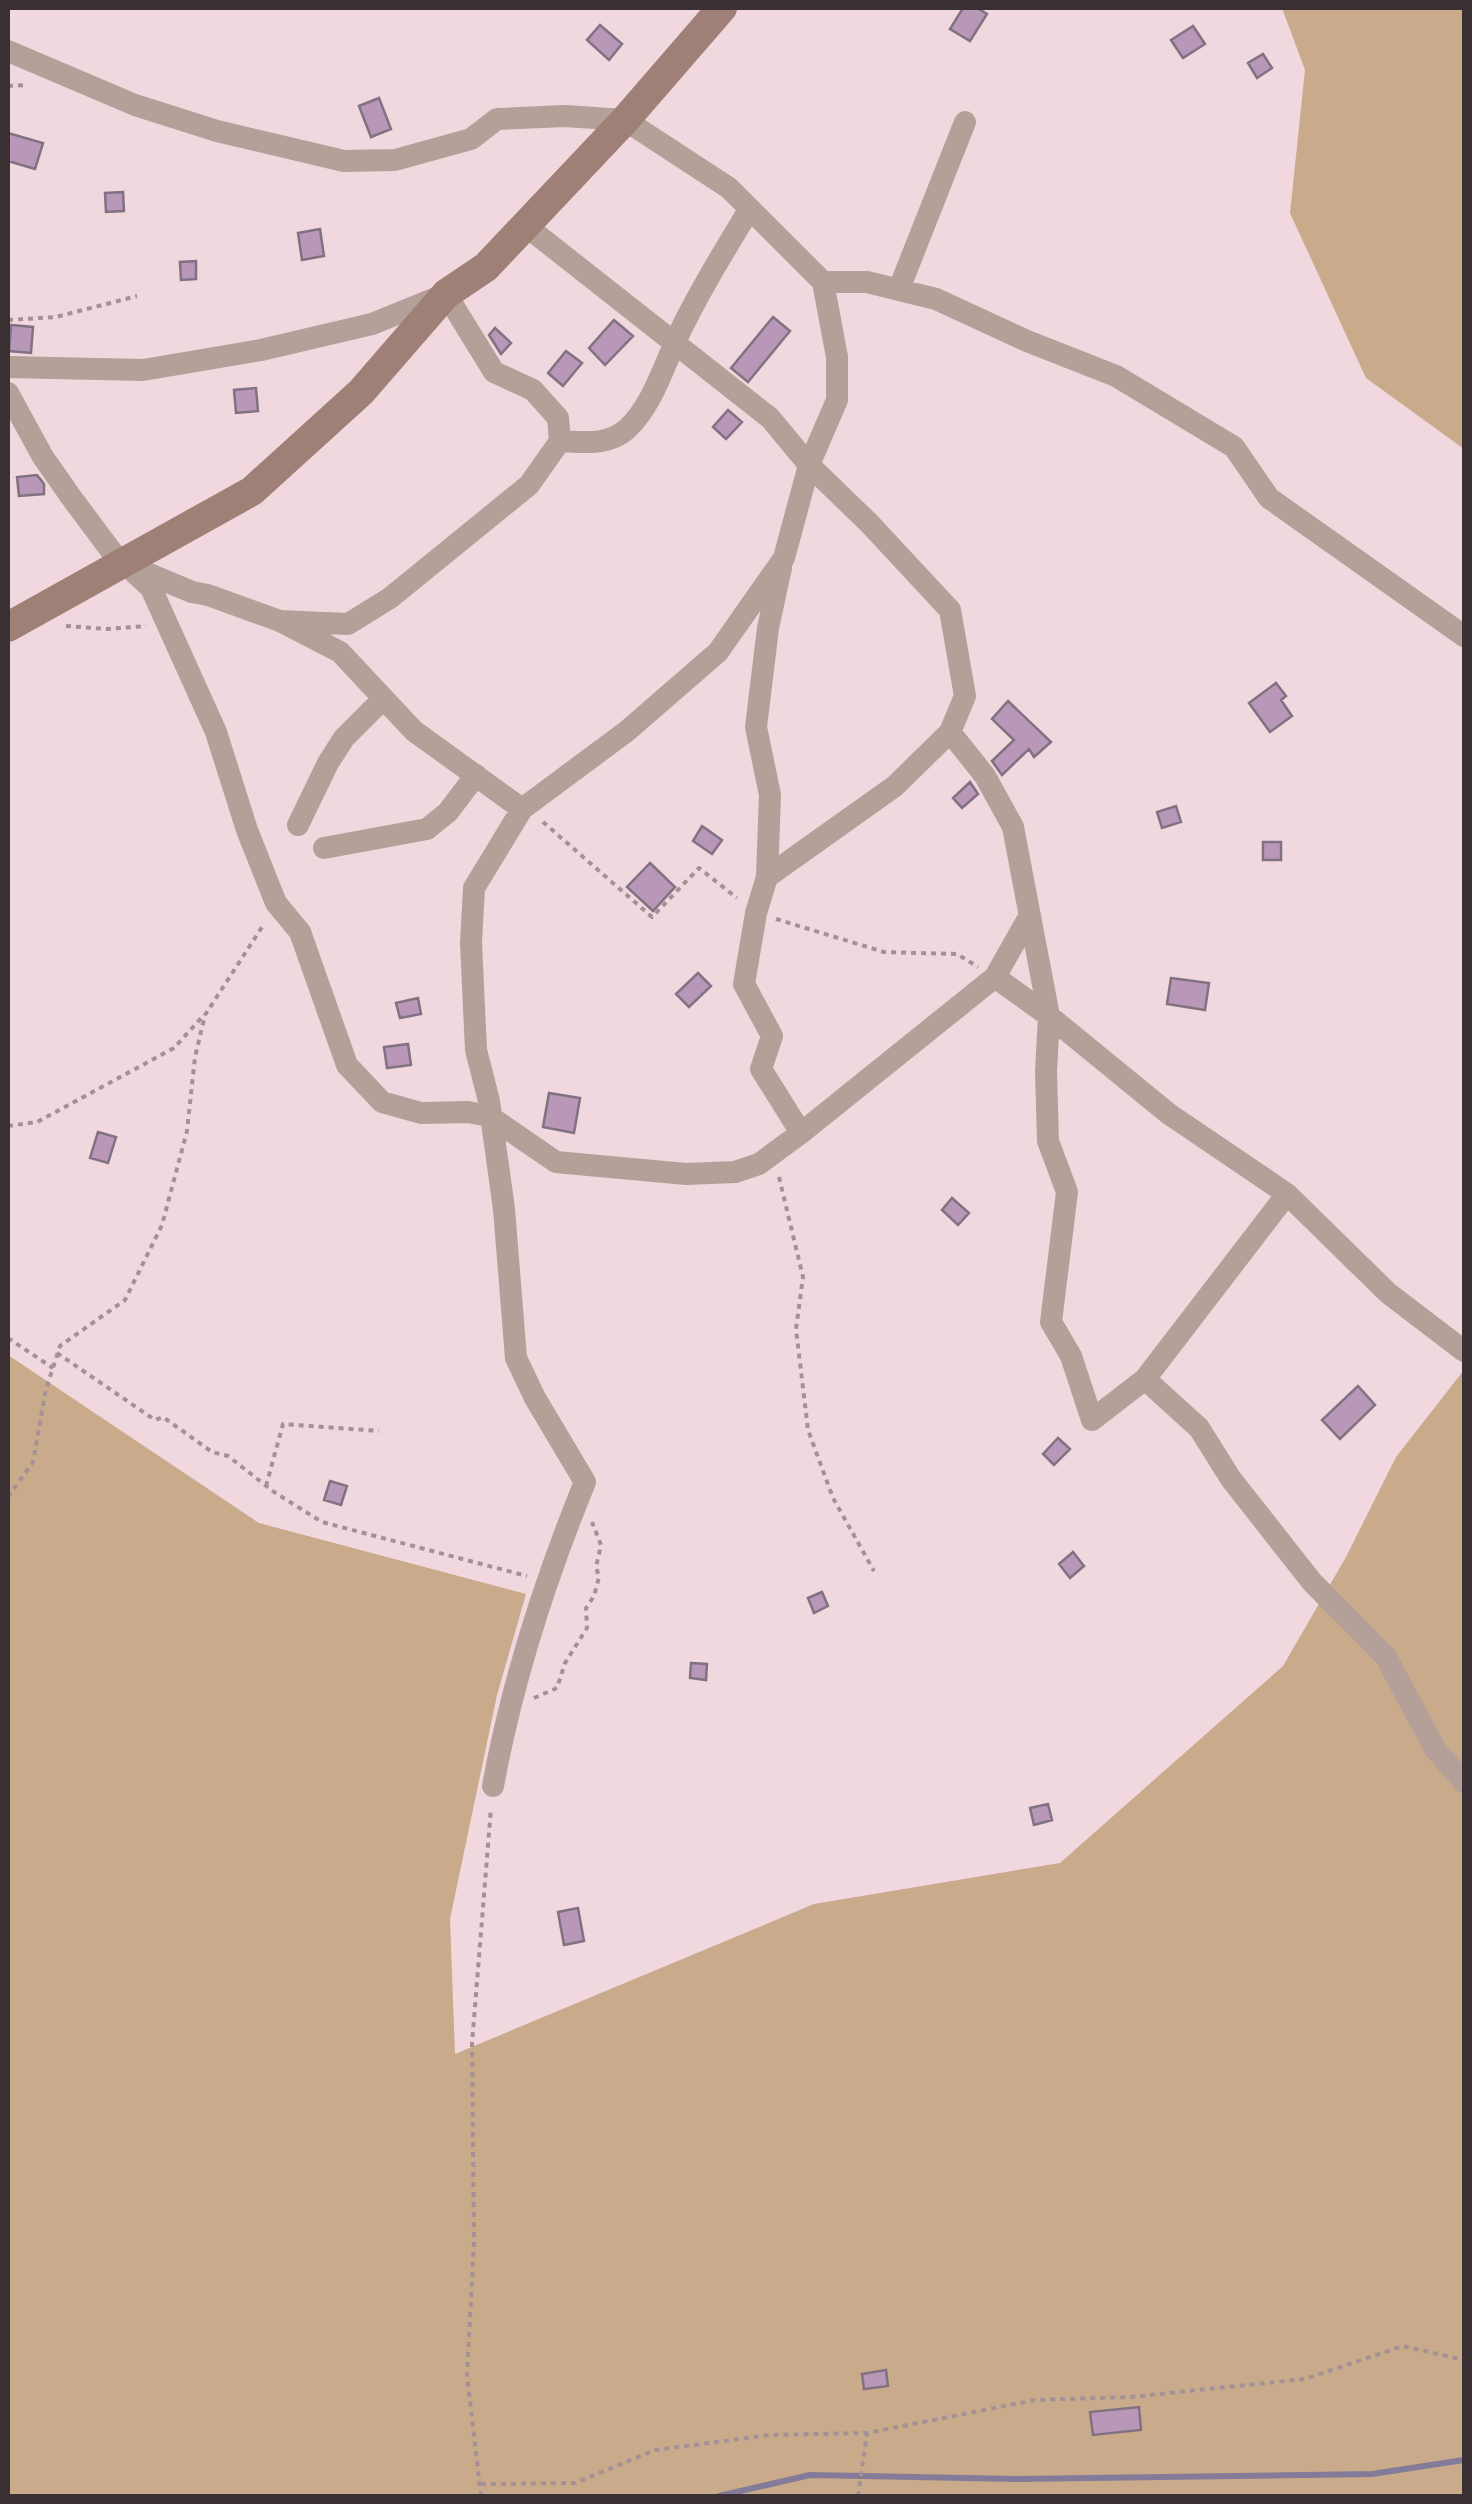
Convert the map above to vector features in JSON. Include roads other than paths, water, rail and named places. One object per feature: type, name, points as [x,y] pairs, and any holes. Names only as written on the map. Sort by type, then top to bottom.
[{"type":"street","points":[[8,367],[162,367],[261,350],[372,324],[446,294],[486,267],[526,226],[722,8]]},
{"type":"street","points":[[8,51],[135,105],[217,131],[344,161],[395,160],[471,139],[497,119],[565,116],[624,120],[728,188],[823,282],[837,357],[837,400],[809,466],[768,628],[756,727],[770,795],[768,877],[756,912],[744,984],[772,1036],[761,1069],[801,1133]]},
{"type":"street","points":[[899,289],[964,122]]},
{"type":"street","points":[[560,441],[602,442],[627,429],[661,380],[711,273],[749,210]]},
{"type":"street","points":[[526,226],[770,418],[809,466],[950,610],[966,696],[950,732],[895,786],[768,877]]},
{"type":"street","points":[[823,282],[867,282],[936,299],[1116,376],[1234,446],[1269,498],[1464,636]]},
{"type":"street","points":[[280,621],[348,624],[390,598],[529,484],[560,441],[558,418],[533,390],[494,372],[446,294]]},
{"type":"street","points":[[14,624],[252,491],[362,392],[446,294]]},
{"type":"street","points":[[8,393],[42,457],[112,552],[151,588],[216,732],[247,830],[276,903],[300,932],[347,1066],[382,1102],[421,1114],[468,1112],[489,1116],[556,1162],[686,1174],[736,1172],[758,1164],[801,1133],[995,977],[1029,917]]},
{"type":"street","points":[[493,1786],[544,1586],[584,1482],[516,1358],[504,1208],[476,1050],[470,943],[474,888],[522,809],[626,731],[718,652],[784,558]]},
{"type":"street","points":[[125,563],[192,592],[208,594],[280,621],[340,652],[414,731],[522,809]]},
{"type":"street","points":[[298,825],[344,738],[382,700]]},
{"type":"street","points":[[950,732],[985,776],[1012,828],[1050,1016],[1046,1072],[1048,1140],[1067,1192],[1051,1322],[1071,1356],[1092,1420],[1145,1380],[1286,1194]]},
{"type":"street","points":[[324,848],[427,829],[448,812],[476,775]]},
{"type":"street","points":[[995,977],[1050,1016],[1169,1114],[1286,1194],[1388,1293],[1464,1352]]},
{"type":"street","points":[[1145,1380],[1199,1428],[1231,1480],[1312,1582],[1386,1657],[1435,1749],[1464,1782]]},
{"type":"waterway","points":[[719,2496],[810,2475],[1017,2479],[1372,2474],[1464,2460]]}]
